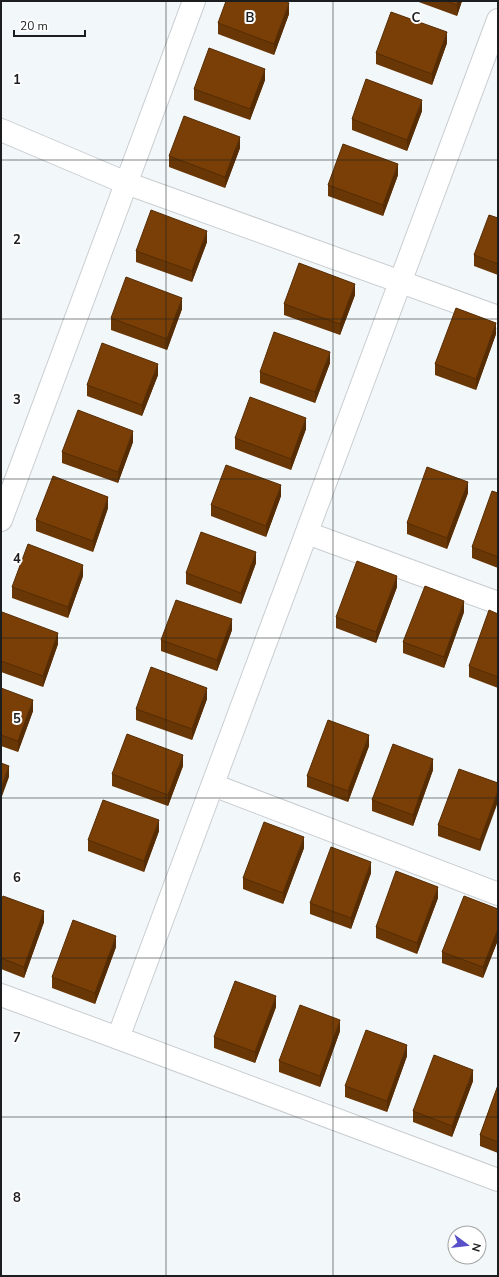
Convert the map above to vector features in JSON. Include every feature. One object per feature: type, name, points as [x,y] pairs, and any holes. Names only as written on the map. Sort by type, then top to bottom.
[{"type":"street","points":[[1,520],[194,1]]},
{"type":"street","points":[[118,1038],[498,20]]},
{"type":"street","points":[[1,130],[126,183],[498,317]]},
{"type":"street","points":[[307,533],[498,603]]},
{"type":"street","points":[[213,786],[498,894]]},
{"type":"street","points":[[1,995],[498,1180]]},
{"type":"building","points":[[226,1],[285,1],[289,3],[274,44],[218,23]]},
{"type":"building","points":[[446,1],[458,1],[457,5]]},
{"type":"building","points":[[391,12],[447,32],[432,74],[376,53]]},
{"type":"building","points":[[209,48],[265,69],[250,109],[194,89]]},
{"type":"building","points":[[366,79],[422,100],[407,140],[352,119]]},
{"type":"building","points":[[184,116],[240,137],[225,177],[169,156]]},
{"type":"building","points":[[343,144],[398,164],[383,205],[328,185]]},
{"type":"building","points":[[151,210],[207,231],[192,271],[136,251]]},
{"type":"building","points":[[489,215],[498,218],[498,264],[474,255]]},
{"type":"building","points":[[299,263],[355,284],[340,324],[284,304]]},
{"type":"building","points":[[126,277],[182,298],[167,339],[111,318]]},
{"type":"building","points":[[456,308],[496,323],[476,379],[435,364]]},
{"type":"building","points":[[274,332],[330,352],[315,392],[260,372]]},
{"type":"building","points":[[102,343],[158,364],[142,405],[87,385]]},
{"type":"building","points":[[250,397],[306,418],[291,459],[235,438]]},
{"type":"building","points":[[78,410],[133,431],[118,472],[62,452]]},
{"type":"building","points":[[226,465],[281,485],[266,526],[211,505]]},
{"type":"building","points":[[427,467],[468,482],[447,538],[407,523]]},
{"type":"building","points":[[53,476],[108,497],[93,541],[36,520]]},
{"type":"building","points":[[492,491],[498,493],[498,557],[472,547]]},
{"type":"building","points":[[201,532],[256,552],[241,593],[186,573]]},
{"type":"building","points":[[28,544],[83,565],[68,607],[12,587]]},
{"type":"building","points":[[357,561],[397,576],[376,632],[336,617]]},
{"type":"building","points":[[425,586],[464,601],[444,657],[403,642]]},
{"type":"building","points":[[176,600],[232,619],[217,660],[161,640]]},
{"type":"building","points":[[489,610],[498,614],[498,677],[469,666]]},
{"type":"building","points":[[2,612],[58,633],[43,676],[1,661]]},
{"type":"building","points":[[151,667],[207,688],[192,729],[136,709]]},
{"type":"building","points":[[1,688],[33,700],[18,741],[1,735]]},
{"type":"building","points":[[328,720],[369,735],[348,791],[307,776]]},
{"type":"building","points":[[127,734],[183,755],[168,795],[112,774]]},
{"type":"building","points":[[393,744],[433,759],[413,815],[372,800]]},
{"type":"building","points":[[1,763],[9,766],[1,788]]},
{"type":"building","points":[[459,769],[498,783],[498,791],[480,840],[438,825]]},
{"type":"building","points":[[103,800],[159,820],[144,861],[88,840]]},
{"type":"building","points":[[264,822],[304,837],[283,893],[243,878]]},
{"type":"building","points":[[331,847],[371,862],[351,918],[310,903]]},
{"type":"building","points":[[396,871],[438,887],[417,943],[376,927]]},
{"type":"building","points":[[3,896],[44,911],[24,967],[1,958],[1,900]]},
{"type":"building","points":[[464,896],[498,909],[498,929],[483,967],[442,952]]},
{"type":"building","points":[[73,920],[116,936],[95,993],[52,977]]},
{"type":"building","points":[[235,981],[276,996],[255,1052],[214,1037]]},
{"type":"building","points":[[300,1005],[340,1020],[320,1076],[279,1061]]},
{"type":"building","points":[[366,1030],[407,1045],[387,1101],[345,1086]]},
{"type":"building","points":[[434,1055],[473,1070],[452,1126],[413,1111]]},
{"type":"building","points":[[498,1085],[498,1142],[480,1135]]}]
